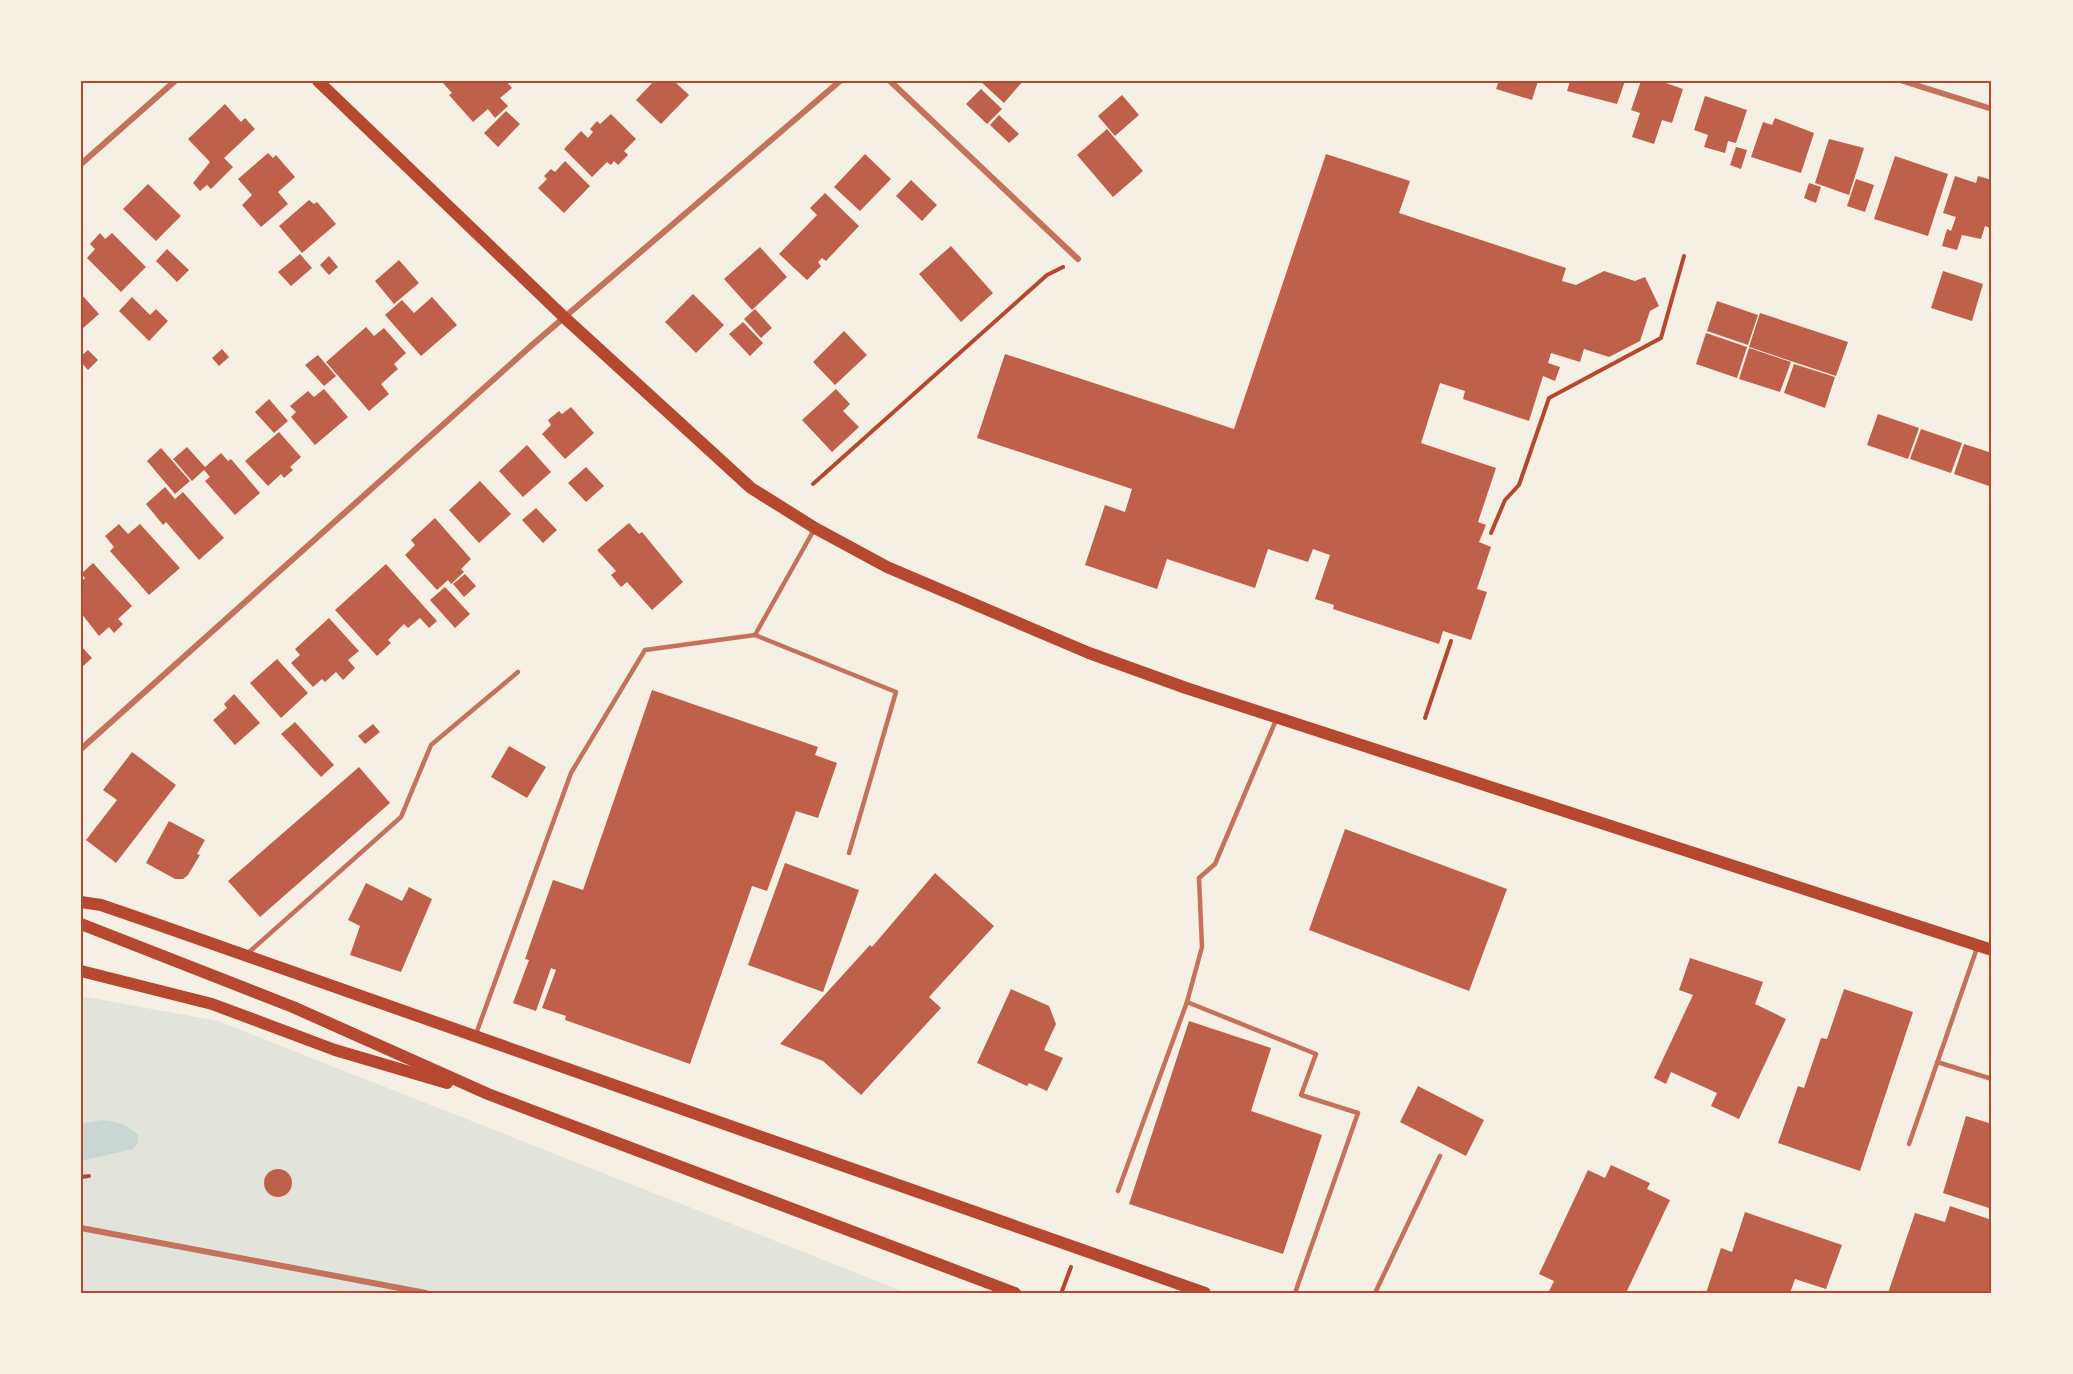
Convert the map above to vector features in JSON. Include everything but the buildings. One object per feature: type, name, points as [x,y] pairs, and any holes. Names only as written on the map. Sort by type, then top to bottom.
[{"type":"main road","points":[[318,81],[565,318],[751,488],[815,528],[888,567],[1056,639],[1186,688],[1992,950]]},
{"type":"main road","points":[[81,902],[101,905],[1205,1293]]},
{"type":"main road","points":[[81,924],[293,1007],[488,1094],[1015,1293]]},
{"type":"main road","points":[[81,971],[212,1004],[334,1050],[488,1094]]},
{"type":"street","points":[[81,164],[174,81]]},
{"type":"street","points":[[81,749],[565,318],[840,81]]},
{"type":"street","points":[[890,81],[1078,259]]},
{"type":"street","points":[[1903,81],[1992,109]]},
{"type":"street","points":[[81,1228],[426,1293]]},
{"type":"lane","points":[[755,635],[815,528]]},
{"type":"lane","points":[[475,1036],[572,773],[645,650],[755,635],[897,692],[849,853]]},
{"type":"lane","points":[[246,956],[401,817],[431,745],[518,672]]},
{"type":"lane","points":[[1118,1191],[1186,1002],[1202,947],[1199,878],[1215,864],[1277,717]]},
{"type":"lane","points":[[1909,1144],[1978,945]]},
{"type":"lane","points":[[1186,1002],[1316,1054],[1301,1095],[1358,1113],[1295,1293]]},
{"type":"lane","points":[[1937,1062],[1992,1079]]},
{"type":"lane","points":[[1375,1293],[1440,1156]]},
{"type":"path","points":[[1491,533],[1505,500],[1519,485],[1549,398],[1661,338],[1684,256]]},
{"type":"path","points":[[813,484],[1047,275],[1078,259]]},
{"type":"path","points":[[1425,718],[1451,641]]},
{"type":"path","points":[[81,1177],[89,1176]]},
{"type":"path","points":[[1062,1291],[1071,1267]]},
{"type":"shaded area","points":[[81,996],[218,1021],[907,1293],[81,1293]]},
{"type":"shaded area","points":[[101,1120],[116,1122],[129,1128],[138,1135],[138,1142],[133,1149],[81,1161],[81,1124]]}]
